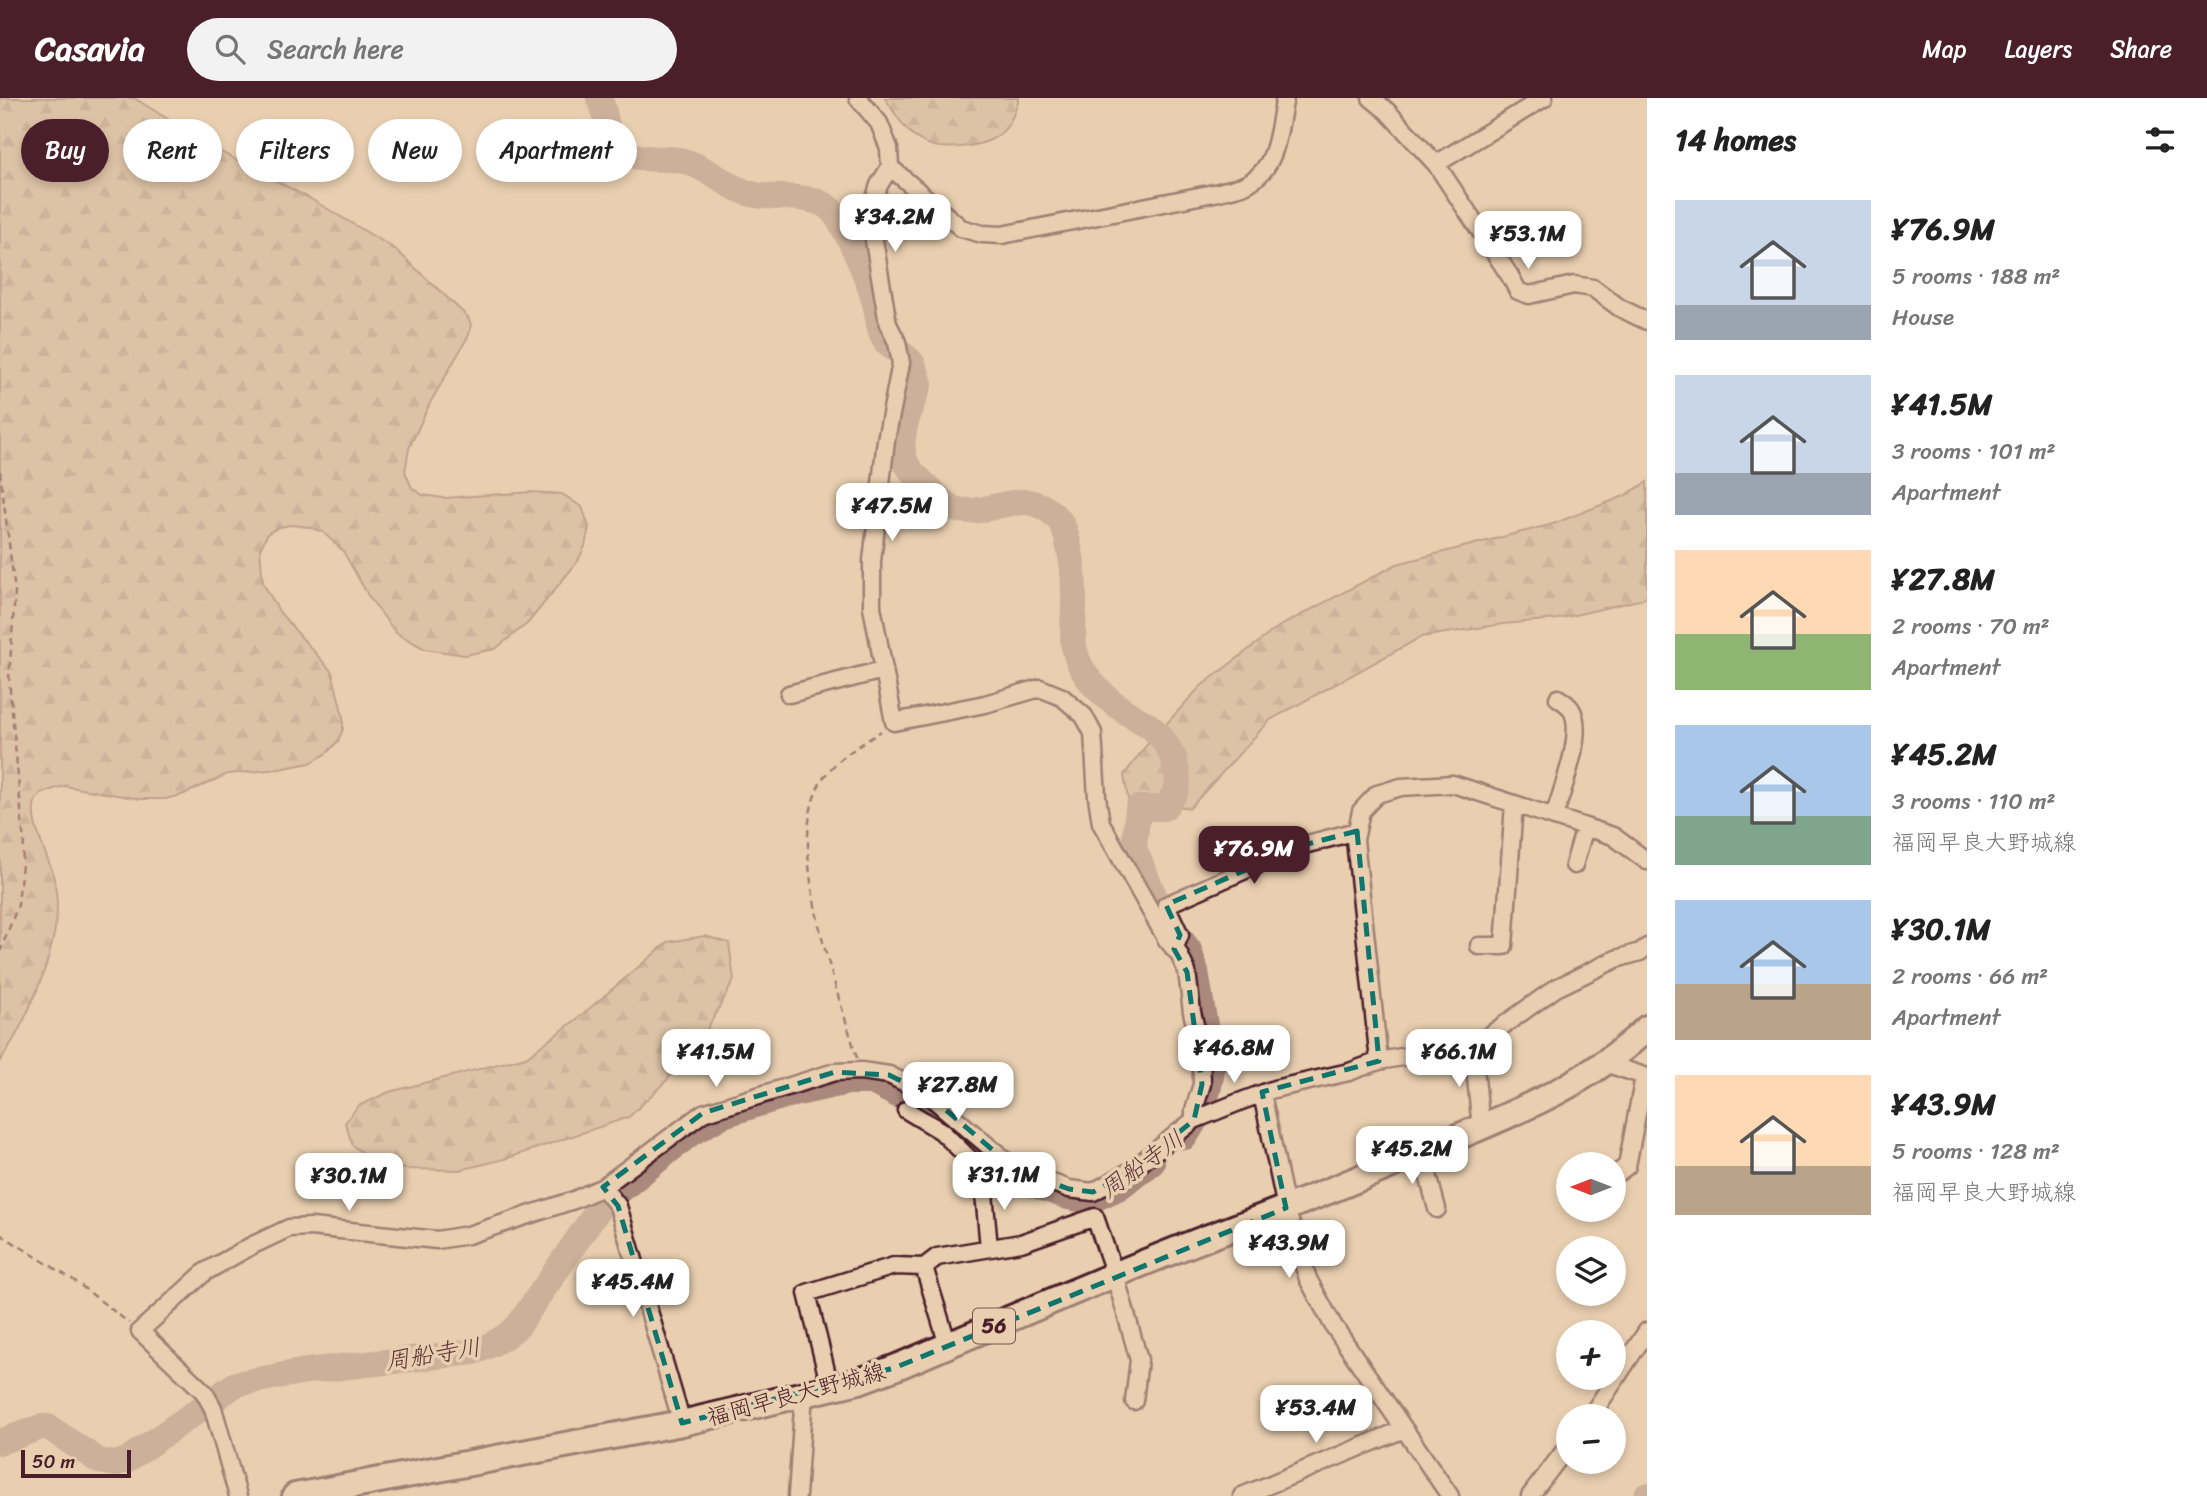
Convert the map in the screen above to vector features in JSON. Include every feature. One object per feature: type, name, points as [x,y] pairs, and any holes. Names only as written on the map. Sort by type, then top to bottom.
[{"type":"main road","name":"福岡早良大野城線","points":[[295,1496],[682,1423],[859,1381],[1481,1128],[1550,1097],[1605,1063],[1647,1028]]},
{"type":"street","points":[[858,98],[879,123],[890,148],[890,167],[879,185],[873,204],[872,228],[888,324],[897,342],[901,363],[886,440],[872,561],[872,607],[894,722],[985,704],[1040,688],[1062,697],[1084,716],[1093,733],[1101,823],[1187,972],[1192,1012],[1201,1050],[1202,1084],[1194,1110],[1200,1117]]},
{"type":"street","points":[[890,167],[961,228],[982,234],[1002,235],[1219,192],[1250,183],[1264,170],[1274,152],[1285,98]]},
{"type":"street","points":[[1371,98],[1387,111],[1436,164],[1518,291],[1529,295],[1574,285],[1593,288],[1620,309],[1647,321]]},
{"type":"street","points":[[1436,164],[1544,98]]},
{"type":"street","points":[[789,694],[883,670]]},
{"type":"street","points":[[1554,817],[1574,748],[1576,726],[1573,710],[1558,698]]},
{"type":"street","points":[[1379,1061],[1355,840],[1361,811],[1377,794],[1401,787],[1453,784],[1612,836],[1647,861]]},
{"type":"street","points":[[1479,946],[1511,946],[1514,804]]},
{"type":"street","points":[[1574,865],[1585,827]]},
{"type":"street","points":[[1174,948],[1180,935],[1166,905],[1300,846],[1357,831]]},
{"type":"street","points":[[906,1110],[990,1161],[1069,1189],[1093,1192],[1132,1170],[1200,1117],[1274,1089],[1349,1072],[1379,1061],[1459,1046],[1474,1047],[1556,988],[1647,947]]},
{"type":"street","points":[[1474,1047],[1481,1128]]},
{"type":"street","points":[[1605,1063],[1645,1077],[1626,1167]]},
{"type":"street","points":[[238,1496],[213,1408],[204,1392],[140,1331],[205,1272],[289,1228],[311,1227],[437,1240],[468,1235],[574,1200],[603,1187],[703,1113],[835,1072],[861,1071],[889,1075],[926,1093],[990,1161],[989,1248]]},
{"type":"street","points":[[1262,1094],[1286,1208],[1308,1279],[1333,1325],[1450,1496]]},
{"type":"street","points":[[1422,1152],[1437,1209]]},
{"type":"street","points":[[603,1187],[618,1206],[682,1423]]},
{"type":"street","points":[[830,1387],[807,1293],[894,1266],[924,1267],[937,1257],[1021,1243],[1095,1217],[1139,1360],[1134,1401]]},
{"type":"street","points":[[924,1267],[948,1345]]},
{"type":"street","points":[[1599,1404],[1647,1331]]},
{"type":"street","points":[[797,1496],[804,1393]]},
{"type":"street","points":[[1242,1496],[1404,1429]]},
{"type":"street","points":[[1530,1496],[1556,1462]]},
{"type":"path","points":[[0,471],[15,592],[9,678],[24,843],[18,905],[0,952]]},
{"type":"path","points":[[861,1071],[826,949],[808,869],[807,826],[816,790],[836,762],[894,722]]},
{"type":"path","points":[[0,1234],[75,1281],[140,1331]]},
{"type":"highlighted area","points":[[1357,831],[1379,1061],[1262,1092],[1286,1208],[894,1368],[682,1423],[618,1206],[603,1187],[703,1113],[835,1072],[889,1075],[926,1093],[1015,1169],[1069,1189],[1093,1192],[1132,1170],[1194,1120],[1202,1084],[1187,972],[1174,949],[1180,935],[1166,905],[1300,846]]},
{"type":"green space","points":[[0,98],[134,98],[168,119],[123,119],[123,182],[222,182],[222,153],[236,160],[236,182],[278,182],[311,199],[395,249],[468,317],[471,325],[469,335],[430,403],[409,448],[405,472],[412,488],[423,495],[443,498],[532,492],[562,494],[582,507],[589,527],[578,561],[528,623],[495,649],[465,655],[425,649],[396,633],[369,597],[343,551],[323,532],[291,525],[268,533],[260,549],[263,583],[280,613],[332,672],[343,716],[343,729],[338,741],[327,753],[310,763],[228,774],[182,795],[165,799],[140,799],[64,786],[41,793],[35,802],[34,820],[55,882],[56,924],[38,987],[20,1028],[0,1061]]},
{"type":"green space","points":[[885,98],[1019,98],[1008,125],[995,137],[974,145],[950,147],[919,140],[900,121]]},
{"type":"green space","points":[[1647,482],[1647,596],[1643,599],[1558,619],[1503,624],[1421,637],[1270,720],[1190,808],[1128,799],[1124,775],[1145,747],[1200,687],[1278,627],[1397,564],[1553,524],[1624,496]]},
{"type":"green space","points":[[705,936],[729,943],[734,980],[706,1031],[667,1080],[629,1117],[505,1159],[459,1170],[405,1169],[378,1163],[353,1146],[345,1123],[358,1106],[389,1092],[526,1057],[577,1019],[668,942]]},
{"type":"waterway","name":"周船寺川","points":[[599,98],[610,136],[623,152],[638,157],[679,160],[699,167],[746,192],[809,199],[832,211],[861,265],[884,339],[909,360],[920,383],[903,438],[905,460],[910,469],[942,501],[954,509],[972,511],[1010,503],[1034,503],[1046,509],[1062,524],[1072,562],[1073,635],[1079,662],[1088,678],[1103,694],[1158,734],[1168,748],[1177,775],[1176,791],[1164,808],[1138,808],[1134,848],[1155,898],[1189,950],[1196,972],[1212,1067],[1203,1104],[1185,1137]]},
{"type":"waterway","name":"周船寺川","points":[[0,1442],[48,1427],[99,1461],[115,1464],[127,1460],[236,1384],[306,1371],[473,1352],[486,1347],[518,1326],[600,1207],[690,1134],[723,1115],[784,1096],[848,1082],[872,1082],[942,1118],[1007,1175],[1068,1197],[1090,1201],[1118,1188],[1152,1163]]}]
